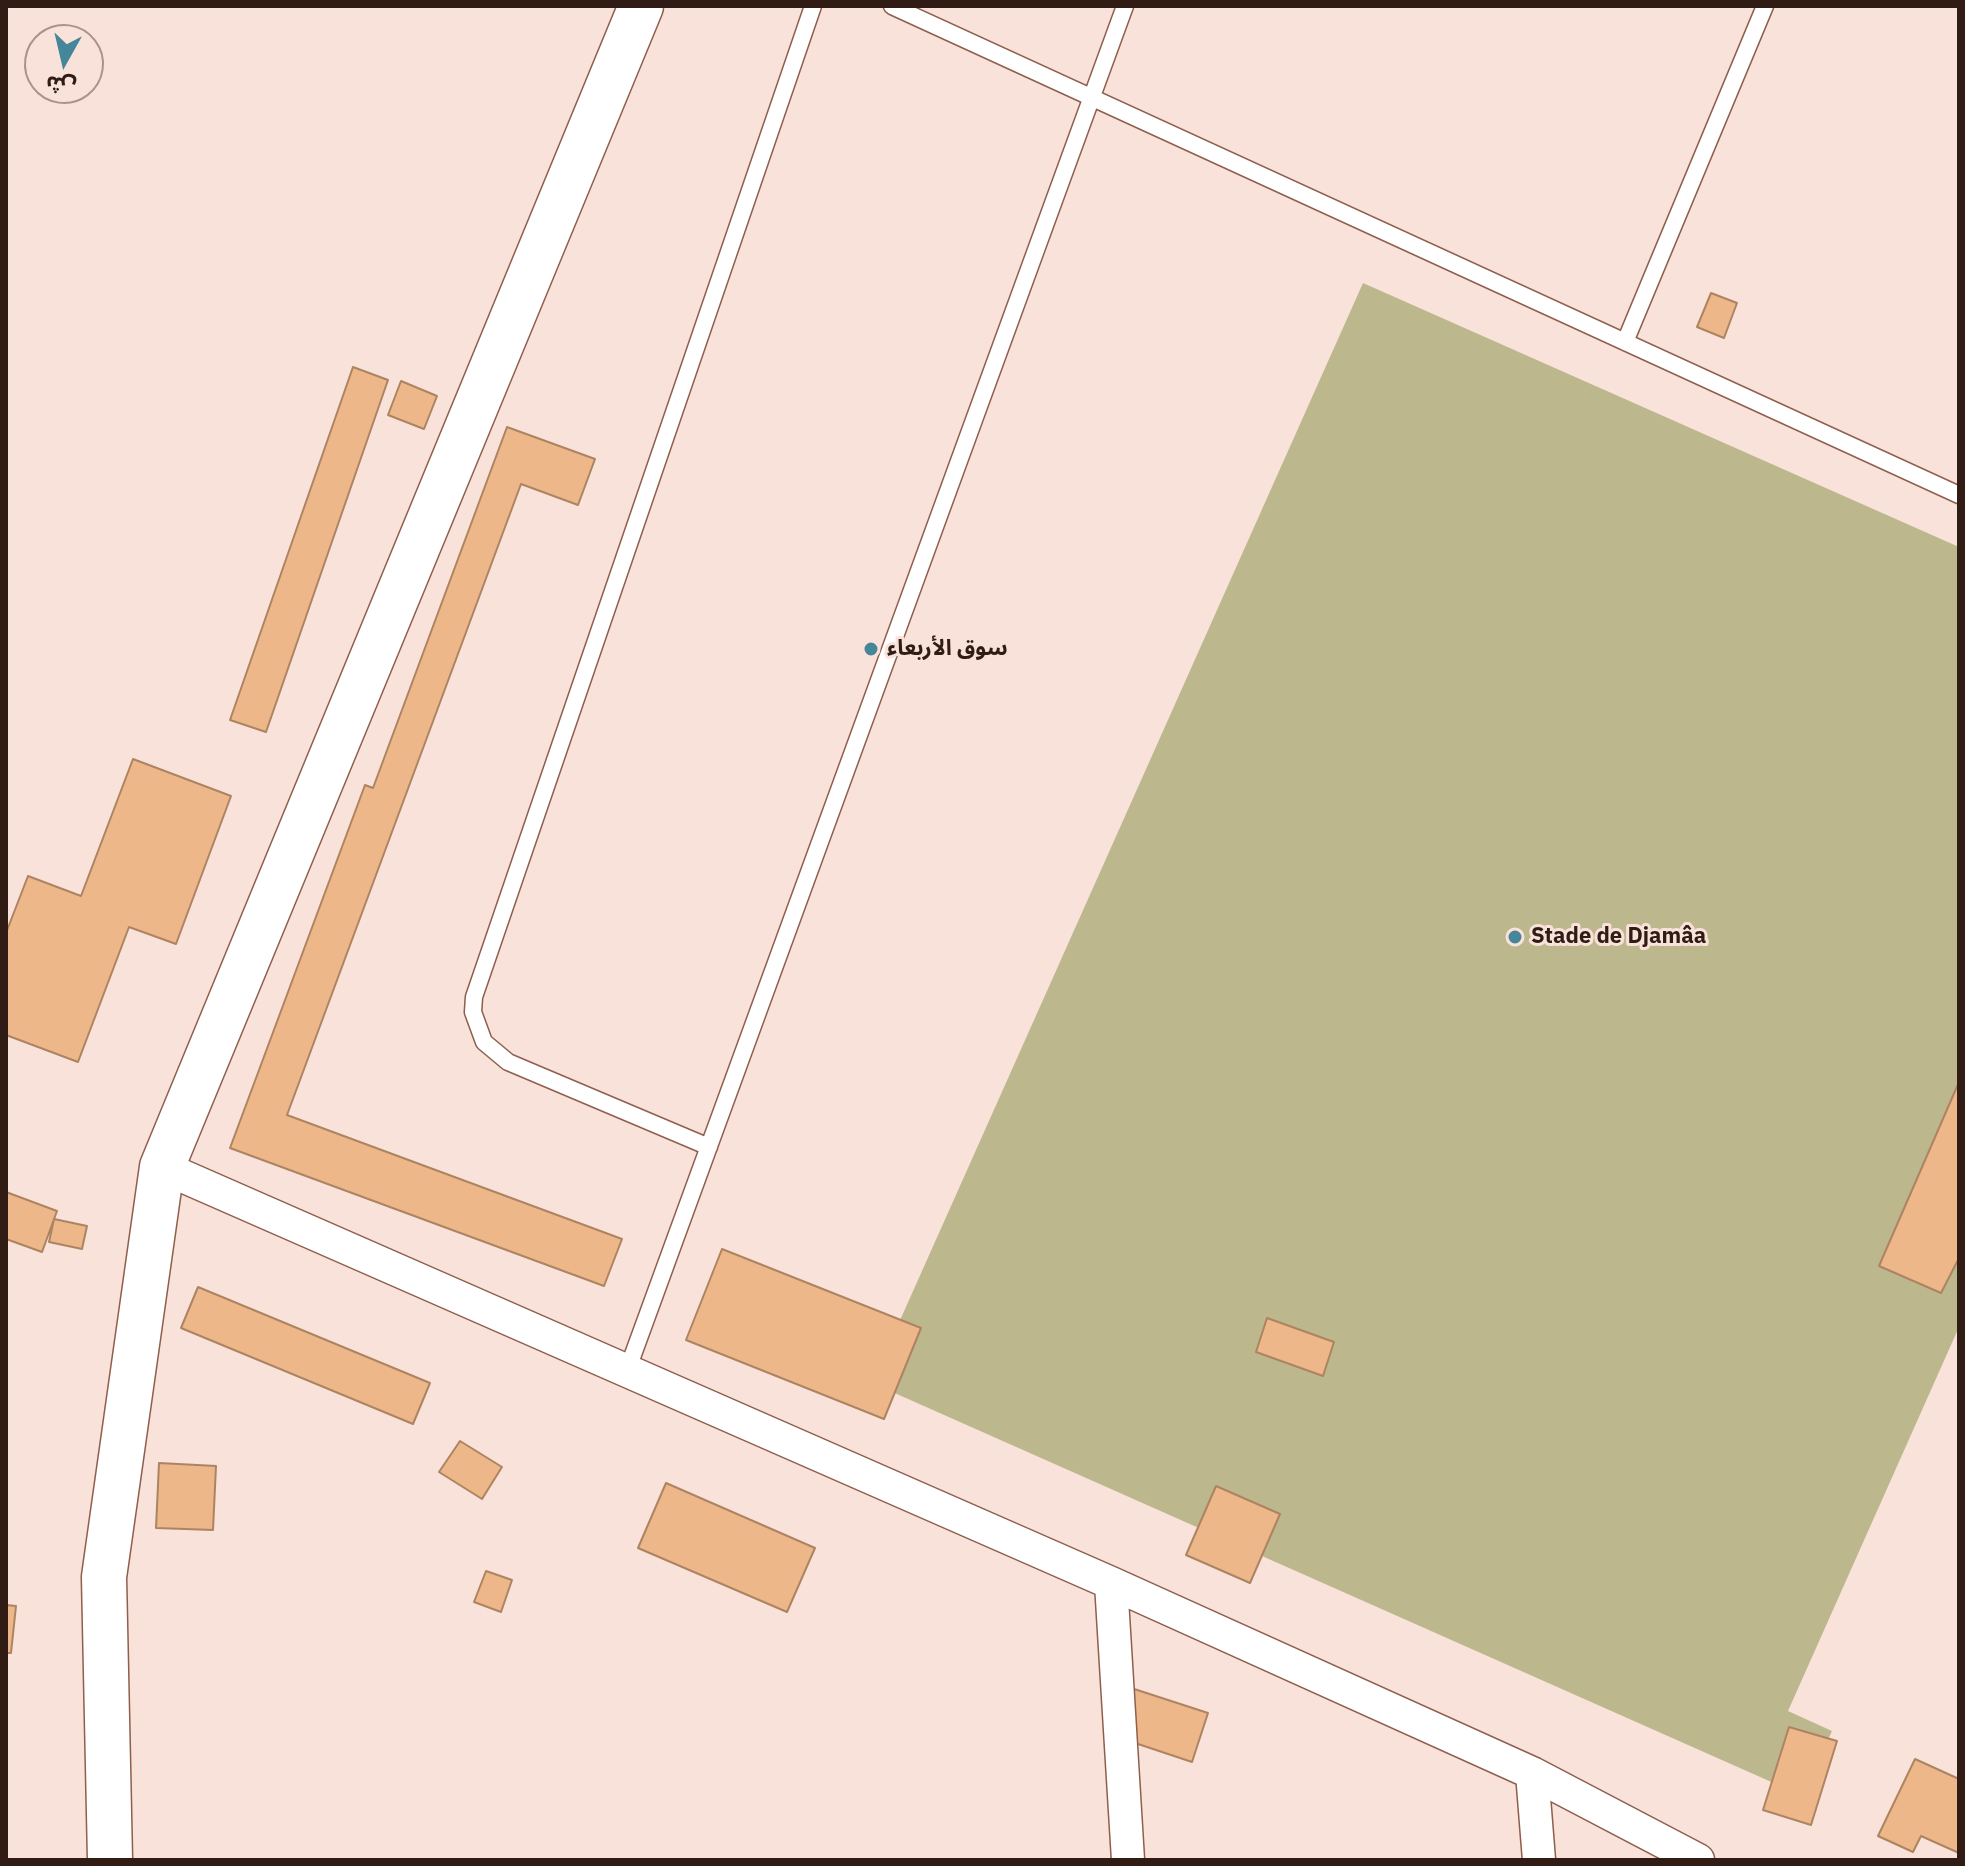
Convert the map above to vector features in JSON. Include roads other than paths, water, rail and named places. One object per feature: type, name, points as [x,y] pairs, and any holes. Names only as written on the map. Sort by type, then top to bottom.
[{"type":"street","points":[[110,1860],[104,1577],[162,1167],[641,6]]},
{"type":"street","points":[[162,1167],[1111,1583],[1532,1773],[1698,1860]]},
{"type":"street","points":[[1111,1583],[1128,1860]]},
{"type":"street","points":[[1532,1773],[1539,1860]]},
{"type":"lane","points":[[709,1147],[508,1062],[484,1042],[473,1012],[474,997],[813,6]]},
{"type":"lane","points":[[892,6],[1959,495]]},
{"type":"lane","points":[[627,1371],[1125,6]]},
{"type":"lane","points":[[1625,342],[1765,6]]},
{"type":"place","name":"سوق الأربعاء","points":[[871,649]]},
{"type":"place","name":"Stade de Djamâa","points":[[1515,937]]}]
